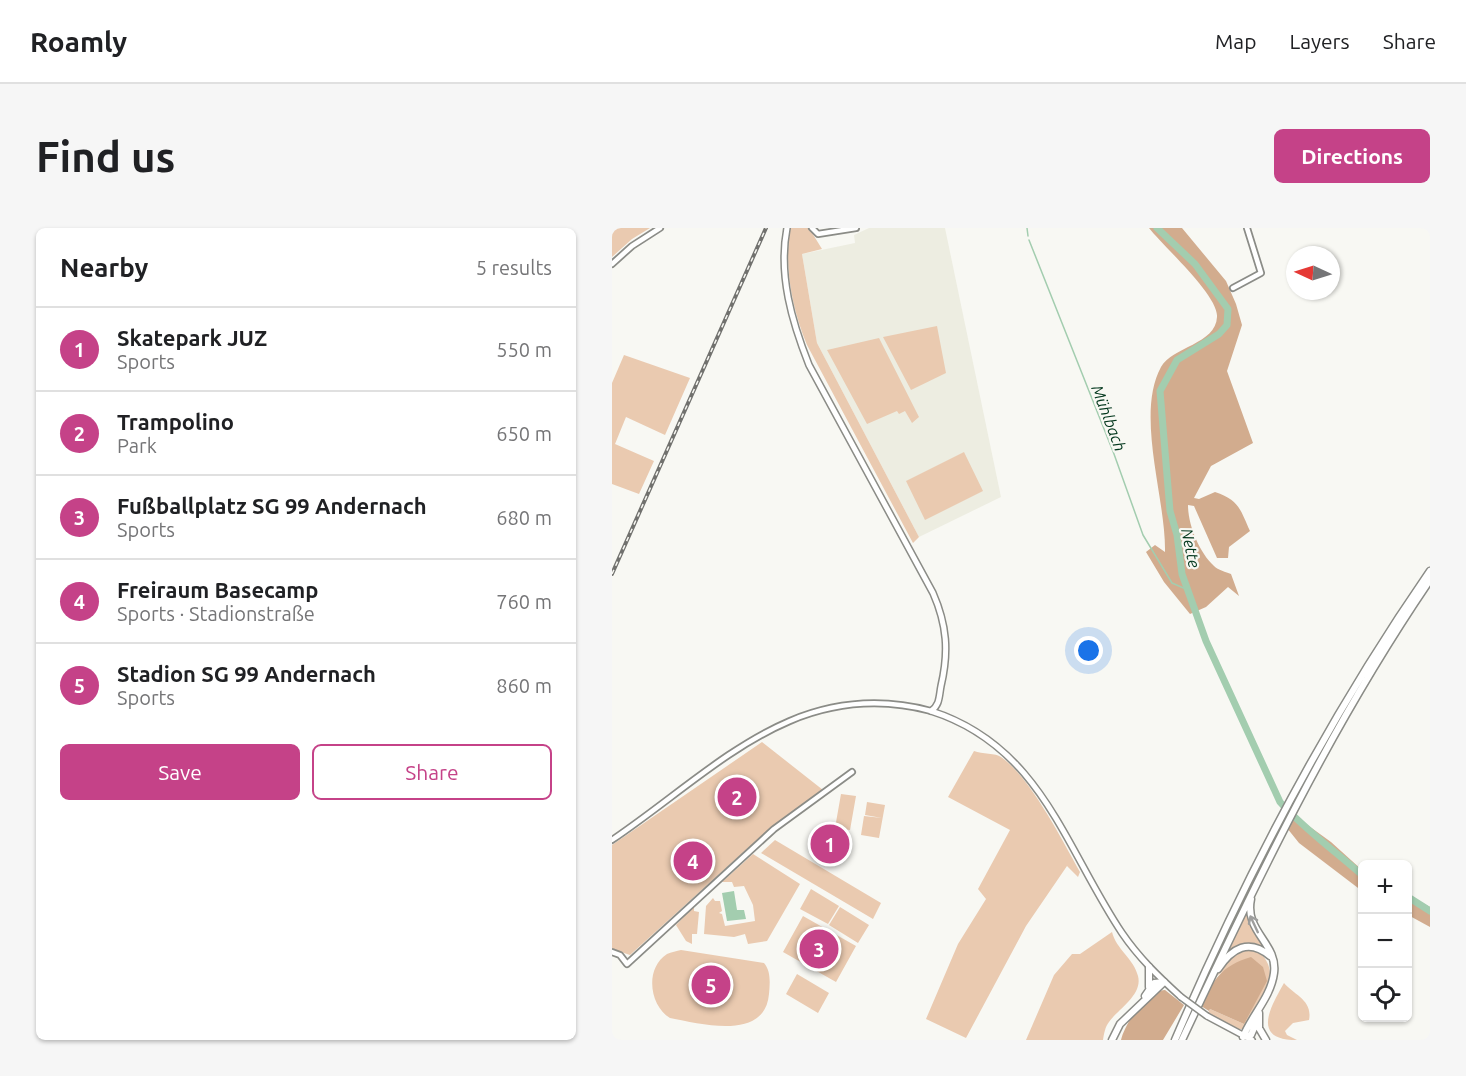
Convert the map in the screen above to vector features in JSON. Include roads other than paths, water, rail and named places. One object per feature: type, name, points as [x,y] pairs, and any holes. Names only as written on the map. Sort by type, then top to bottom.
[{"type":"highway","points":[[1177,1040],[1216,947],[1297,796],[1365,673],[1430,571]]},
{"type":"highway","points":[[1297,796],[1430,580]]},
{"type":"highway","points":[[1177,1040],[1210,980],[1276,835]]},
{"type":"highway","points":[[1244,1037],[1273,981],[1275,970],[1267,944],[1250,919],[1249,905],[1254,886]]},
{"type":"highway","points":[[1210,980],[1225,958],[1239,947],[1255,947],[1272,958]]},
{"type":"highway","points":[[1149,967],[1149,988]]},
{"type":"highway","points":[[1142,1001],[1149,988],[1157,982],[1164,982]]},
{"type":"highway","points":[[1112,1040],[1120,1024],[1164,982]]},
{"type":"highway","points":[[1244,1037],[1251,1035],[1259,1011]]},
{"type":"highway","points":[[1258,1019],[1266,1040]]},
{"type":"main road","points":[[787,228],[786,275],[795,329],[809,365],[940,609],[947,645],[939,700],[931,711]]},
{"type":"main road","points":[[931,711],[941,688]]},
{"type":"main road","points":[[939,700],[949,717]]},
{"type":"main road","points":[[931,711],[949,717],[989,739],[1021,769],[1049,806],[1115,923],[1149,967],[1181,997],[1207,1016],[1251,1040]]},
{"type":"street","points":[[612,264],[641,238],[660,228]]},
{"type":"street","points":[[812,228],[818,234],[856,228]]},
{"type":"street","points":[[1233,288],[1261,273],[1247,228]]},
{"type":"street","points":[[612,840],[742,745],[793,718],[824,708],[861,703],[899,704],[931,711]]},
{"type":"street","points":[[612,952],[620,955],[627,964],[778,825],[852,772]]},
{"type":"waterway","name":"Mühlbach","points":[[1027,228],[1028,236]]},
{"type":"waterway","name":"Nette","points":[[1157,228],[1195,264],[1228,309],[1227,325],[1219,334],[1177,360],[1160,391],[1170,511],[1177,535],[1182,574],[1206,641],[1280,802],[1309,831],[1358,872]]},
{"type":"waterway","name":"Mühlbach","points":[[1029,240],[1114,454],[1143,535],[1172,583],[1188,590]]},
{"type":"waterway","name":"Nette","points":[[1412,900],[1430,911]]},
{"type":"railway","points":[[612,574],[766,228]]},
{"type":"place","name":"Trampolino","points":[[737,797]]},
{"type":"place","name":"Skatepark JUZ","points":[[830,844]]},
{"type":"place","name":"Freiraum Basecamp","points":[[693,861]]},
{"type":"place","name":"Fußballplatz SG 99 Andernach","points":[[819,949]]},
{"type":"place","name":"Stadion SG 99 Andernach","points":[[711,985]]}]
